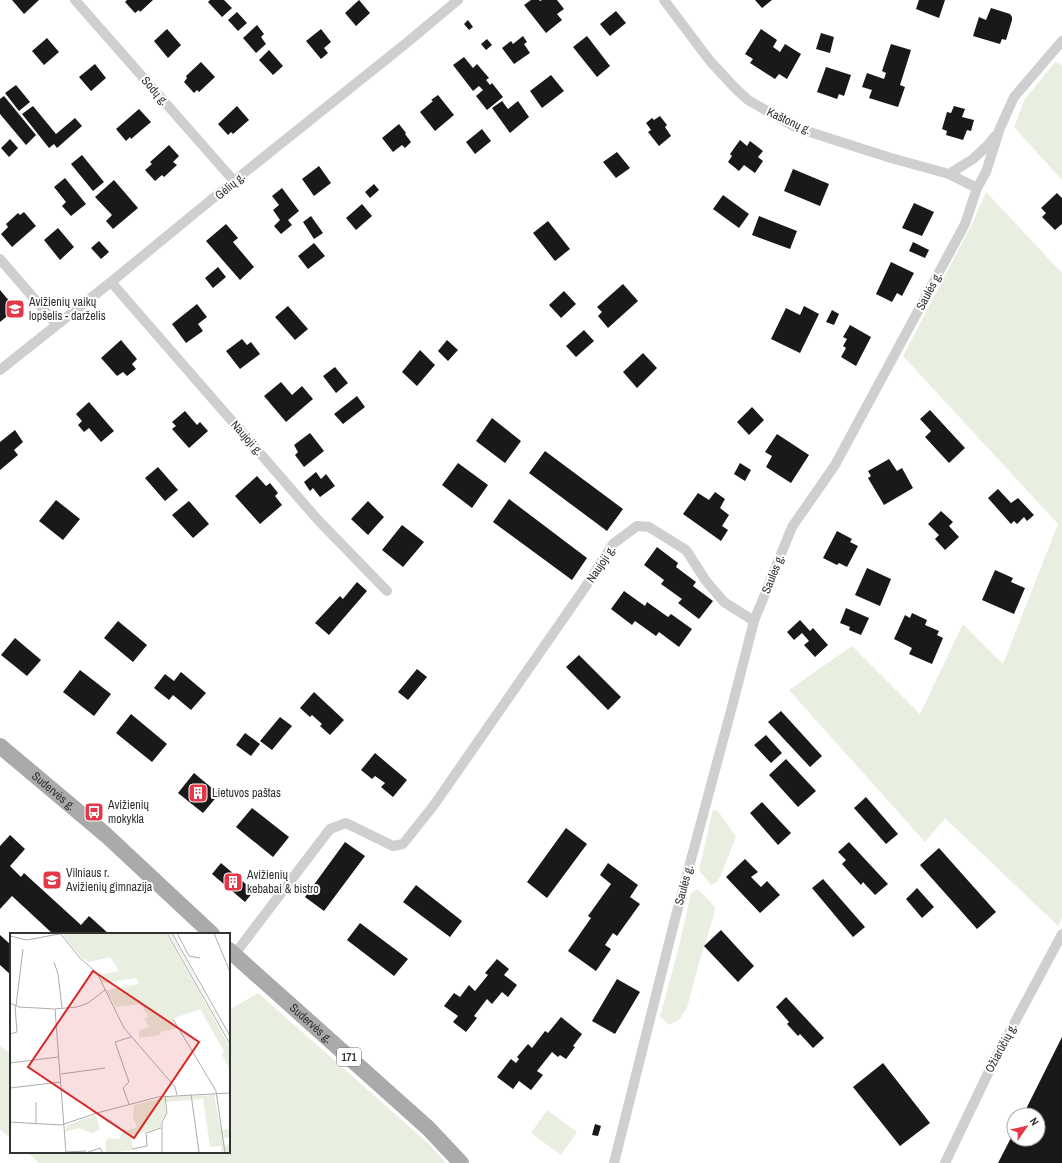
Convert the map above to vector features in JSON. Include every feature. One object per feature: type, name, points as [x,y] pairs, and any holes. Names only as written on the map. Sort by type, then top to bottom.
[{"type":"main road","name":"Sudervės g.","points":[[0,746],[106,835],[211,933]]},
{"type":"main road","name":"Sudervės g.","points":[[232,952],[441,1140],[461,1163]]},
{"type":"street","name":"Sodų g.","points":[[75,0],[234,181]]},
{"type":"street","name":"Gėlių g.","points":[[0,370],[58,325],[234,181],[380,65],[458,0]]},
{"type":"street","name":"Kaštonų g.","points":[[664,0],[710,61],[748,100],[797,128],[891,158],[949,174],[977,188]]},
{"type":"street","name":"Saulės g.","points":[[614,1163],[674,924],[734,704],[754,621],[792,527],[835,465],[965,224],[977,188],[986,172],[1000,128],[1014,98],[1062,41]]},
{"type":"street","points":[[949,174],[973,159],[987,146],[1000,128]]},
{"type":"street","points":[[0,259],[58,325]]},
{"type":"street","name":"Naujoji g.","points":[[111,282],[318,520],[387,591]]},
{"type":"street","name":"Naujoji g.","points":[[232,952],[330,828],[346,823],[393,846],[403,844],[434,805],[586,586],[613,544],[637,526],[649,527],[686,550],[706,581],[724,602],[754,621]]},
{"type":"street","name":"Ožiarūčių g.","points":[[944,1163],[993,1063],[1062,934]]},
{"type":"shaded area","points":[[1055,62],[1062,65],[1062,180],[1014,127],[1025,99]]},
{"type":"shaded area","points":[[986,192],[1062,273],[1062,918],[1058,926],[945,818],[925,842],[789,690],[852,646],[920,714],[963,624],[1003,664],[1058,524],[903,356],[972,224]]},
{"type":"shaded area","points":[[713,810],[718,811],[736,837],[720,877],[716,883],[711,885],[699,870]]},
{"type":"shaded area","points":[[698,889],[715,907],[714,915],[687,1008],[679,1020],[669,1025],[660,1017],[680,942],[691,893]]},
{"type":"shaded area","points":[[258,993],[429,1144],[446,1163],[39,1163],[28,1153],[230,1153],[230,1009]]},
{"type":"shaded area","points":[[0,1046],[10,1053],[10,1138],[1,1130],[0,1131]]},
{"type":"shaded area","points":[[547,1110],[577,1132],[561,1155],[531,1133]]},
{"type":"building","points":[[12,0],[39,0],[24,14]]},
{"type":"building","points":[[127,0],[153,0],[140,12],[139,10],[135,13],[125,2]]},
{"type":"building","points":[[210,0],[224,0],[232,8],[222,17],[208,2]]},
{"type":"building","points":[[359,0],[370,13],[356,26],[345,13]]},
{"type":"building","points":[[531,0],[557,0],[564,9],[557,14],[562,20],[546,33],[524,5]]},
{"type":"building","points":[[755,0],[772,0],[762,8]]},
{"type":"building","points":[[919,0],[945,0],[939,18],[916,9]]},
{"type":"building","points":[[991,8],[1010,14],[1012,17],[1006,40],[1002,39],[1000,44],[973,36],[979,17],[986,20]]},
{"type":"building","points":[[616,11],[626,23],[610,36],[600,24]]},
{"type":"building","points":[[237,12],[247,23],[238,31],[228,20]]},
{"type":"building","points":[[468,20],[473,27],[469,30],[464,24]]},
{"type":"building","points":[[257,25],[264,34],[261,37],[266,44],[256,53],[243,38]]},
{"type":"building","points":[[167,29],[181,45],[168,58],[154,41]]},
{"type":"building","points":[[321,29],[331,42],[324,48],[328,53],[321,59],[306,41]]},
{"type":"building","points":[[761,29],[777,40],[773,47],[780,52],[785,44],[801,54],[787,79],[779,74],[775,79],[750,63],[753,59],[745,54]]},
{"type":"building","points":[[821,33],[834,37],[830,53],[816,49]]},
{"type":"building","points":[[523,36],[527,42],[524,44],[530,53],[514,64],[502,48],[511,41],[513,44]]},
{"type":"building","points":[[587,36],[610,66],[597,77],[573,47]]},
{"type":"building","points":[[47,38],[59,52],[44,65],[32,51]]},
{"type":"building","points":[[487,39],[492,45],[486,50],[481,44]]},
{"type":"building","points":[[891,44],[911,50],[900,85],[905,87],[898,107],[869,98],[872,90],[862,87],[867,73],[884,79],[886,73],[882,71]]},
{"type":"building","points":[[269,50],[283,66],[273,75],[259,60]]},
{"type":"building","points":[[464,57],[473,68],[477,64],[489,78],[486,80],[490,85],[492,83],[503,97],[487,110],[476,96],[483,90],[479,86],[473,91],[453,65]]},
{"type":"building","points":[[201,62],[215,77],[199,92],[197,90],[194,93],[184,82],[187,78],[186,76]]},
{"type":"building","points":[[95,64],[106,78],[91,91],[79,77]]},
{"type":"building","points":[[826,67],[851,75],[844,96],[839,94],[837,99],[817,92]]},
{"type":"building","points":[[551,75],[564,91],[542,108],[530,91]]},
{"type":"building","points":[[16,85],[30,102],[19,111],[5,93]]},
{"type":"building","points":[[438,95],[454,115],[435,131],[420,112]]},
{"type":"building","points":[[4,96],[36,135],[26,145],[0,114],[0,99]]},
{"type":"building","points":[[502,101],[508,109],[518,101],[529,117],[510,133],[492,108]]},
{"type":"building","points":[[33,106],[56,134],[75,118],[82,126],[57,148],[54,144],[49,148],[22,114]]},
{"type":"building","points":[[237,106],[249,120],[233,134],[231,132],[228,135],[218,124]]},
{"type":"building","points":[[954,106],[965,109],[962,117],[974,120],[971,131],[967,130],[963,140],[946,135],[947,131],[942,129],[947,112],[951,113]]},
{"type":"building","points":[[139,109],[151,122],[131,139],[130,137],[126,141],[116,129]]},
{"type":"building","points":[[660,116],[667,125],[665,127],[671,136],[659,146],[648,132],[651,130],[646,123],[652,118],[654,120]]},
{"type":"building","points":[[399,124],[411,142],[405,148],[402,145],[393,152],[382,138]]},
{"type":"building","points":[[482,129],[491,141],[475,154],[466,142]]},
{"type":"building","points":[[10,139],[18,148],[9,157],[1,148]]},
{"type":"building","points":[[740,140],[747,146],[750,141],[763,151],[758,157],[763,161],[755,173],[744,165],[739,171],[728,162],[732,156],[730,154]]},
{"type":"building","points":[[169,145],[179,156],[173,162],[177,165],[164,177],[162,175],[155,181],[145,170],[152,164],[150,162]]},
{"type":"building","points":[[617,152],[630,168],[616,178],[603,162]]},
{"type":"building","points":[[82,155],[104,182],[93,191],[71,164]]},
{"type":"building","points":[[319,166],[331,183],[314,196],[302,179]]},
{"type":"building","points":[[793,169],[829,184],[820,206],[784,191]]},
{"type":"building","points":[[65,178],[86,204],[71,216],[62,206],[66,202],[54,187]]},
{"type":"building","points":[[114,180],[138,208],[113,229],[106,221],[112,215],[95,197]]},
{"type":"building","points":[[374,184],[379,190],[370,198],[365,192]]},
{"type":"building","points":[[282,188],[299,211],[288,220],[292,225],[281,234],[274,226],[280,220],[273,210],[279,205],[272,196]]},
{"type":"building","points":[[1057,193],[1062,198],[1062,224],[1055,230],[1042,217],[1046,213],[1041,208]]},
{"type":"building","points":[[723,195],[749,214],[739,228],[713,209]]},
{"type":"building","points":[[914,203],[934,212],[922,236],[902,228]]},
{"type":"building","points":[[362,204],[372,216],[356,230],[346,218]]},
{"type":"building","points":[[24,212],[36,226],[12,247],[1,234],[8,227],[6,224],[18,213],[20,215]]},
{"type":"building","points":[[311,216],[323,233],[314,239],[303,222]]},
{"type":"building","points":[[759,216],[797,231],[790,249],[752,235]]},
{"type":"building","points":[[548,221],[570,249],[555,261],[533,233]]},
{"type":"building","points":[[226,224],[238,238],[233,242],[254,267],[240,280],[206,241]]},
{"type":"building","points":[[58,228],[74,247],[60,260],[44,240]]},
{"type":"building","points":[[99,241],[109,252],[101,259],[91,248]]},
{"type":"building","points":[[913,242],[929,250],[925,258],[909,251]]},
{"type":"building","points":[[314,243],[325,256],[308,269],[298,256]]},
{"type":"building","points":[[891,262],[914,273],[902,296],[897,293],[892,302],[876,294]]},
{"type":"building","points":[[218,267],[226,277],[213,288],[205,278]]},
{"type":"building","points":[[623,284],[638,301],[608,328],[598,316],[602,312],[597,307]]},
{"type":"building","points":[[0,290],[16,309],[0,322]]},
{"type":"building","points":[[564,291],[576,304],[561,318],[549,305]]},
{"type":"building","points":[[197,304],[207,317],[198,324],[203,331],[186,343],[172,324]]},
{"type":"building","points":[[288,306],[308,329],[295,340],[275,317]]},
{"type":"building","points":[[804,306],[819,314],[800,353],[771,339],[786,308],[800,315]]},
{"type":"building","points":[[832,310],[839,314],[834,325],[826,322]]},
{"type":"building","points":[[850,325],[871,337],[856,366],[841,357],[846,348],[843,346],[847,339],[843,337]]},
{"type":"building","points":[[584,330],[594,341],[576,357],[566,346]]},
{"type":"building","points":[[242,339],[247,345],[251,342],[260,354],[240,369],[226,351]]},
{"type":"building","points":[[121,340],[137,359],[132,364],[136,369],[127,376],[123,372],[117,376],[101,358]]},
{"type":"building","points":[[447,340],[458,350],[448,361],[438,351]]},
{"type":"building","points":[[420,350],[435,365],[417,386],[402,372]]},
{"type":"building","points":[[643,353],[657,368],[637,388],[623,372]]},
{"type":"building","points":[[335,367],[348,383],[336,393],[323,376]]},
{"type":"building","points":[[281,382],[292,395],[302,386],[313,399],[286,422],[264,396]]},
{"type":"building","points":[[357,396],[365,407],[343,424],[334,414]]},
{"type":"building","points":[[89,402],[114,431],[101,442],[89,428],[84,432],[78,425],[82,421],[76,414]]},
{"type":"building","points":[[752,407],[764,420],[749,435],[737,422]]},
{"type":"building","points":[[930,410],[965,448],[949,463],[925,437],[931,431],[920,419]]},
{"type":"building","points":[[185,411],[197,425],[200,422],[208,431],[189,448],[172,429],[176,426],[172,422]]},
{"type":"building","points":[[492,418],[521,441],[505,463],[476,441]]},
{"type":"building","points":[[15,430],[23,442],[14,450],[18,455],[0,470],[0,442]]},
{"type":"building","points":[[310,433],[324,451],[304,467],[295,455],[298,452],[294,445]]},
{"type":"building","points":[[777,434],[809,455],[791,483],[766,467],[772,456],[765,452]]},
{"type":"building","points":[[545,451],[623,509],[607,531],[529,473]]},
{"type":"building","points":[[889,459],[897,471],[902,468],[913,488],[884,505],[868,478],[871,476],[868,471]]},
{"type":"building","points":[[458,463],[488,485],[472,508],[442,485]]},
{"type":"building","points":[[740,463],[751,470],[745,481],[734,474]]},
{"type":"building","points":[[158,467],[178,490],[165,501],[145,478]]},
{"type":"building","points":[[316,472],[321,479],[326,474],[335,486],[320,497],[313,488],[310,491],[304,482]]},
{"type":"building","points":[[257,476],[266,486],[270,483],[278,493],[275,496],[282,505],[260,524],[235,496]]},
{"type":"building","points":[[998,489],[1011,503],[1018,498],[1034,515],[1027,521],[1024,517],[1017,524],[1014,521],[1011,524],[988,498]]},
{"type":"building","points":[[715,492],[725,499],[720,508],[729,515],[722,526],[728,530],[721,541],[683,514],[698,493],[709,500]]},
{"type":"building","points":[[509,499],[587,558],[572,580],[493,522]]},
{"type":"building","points":[[56,500],[80,519],[63,540],[39,521]]},
{"type":"building","points":[[189,501],[209,524],[193,538],[172,515]]},
{"type":"building","points":[[368,501],[384,517],[368,535],[351,519]]},
{"type":"building","points":[[941,511],[953,522],[949,526],[959,537],[945,550],[935,539],[939,535],[928,524]]},
{"type":"building","points":[[402,525],[424,542],[403,567],[382,550]]},
{"type":"building","points":[[837,531],[852,539],[850,542],[858,546],[847,567],[839,563],[837,565],[823,558]]},
{"type":"building","points":[[657,547],[678,563],[676,567],[696,582],[693,586],[713,601],[699,619],[678,603],[682,599],[661,584],[664,580],[644,565]]},
{"type":"building","points":[[867,568],[891,579],[880,606],[855,595]]},
{"type":"building","points":[[995,570],[1013,578],[1011,582],[1025,588],[1014,614],[982,600]]},
{"type":"building","points":[[357,582],[367,591],[329,635],[315,623],[340,596],[343,599]]},
{"type":"building","points":[[624,591],[645,606],[647,602],[668,617],[671,614],[692,629],[679,647],[659,632],[656,636],[635,621],[632,625],[611,609]]},
{"type":"building","points":[[846,608],[869,618],[861,635],[849,630],[850,627],[840,623]]},
{"type":"building","points":[[912,613],[927,620],[925,625],[939,631],[937,635],[943,638],[932,664],[909,654],[912,648],[894,639],[905,615],[910,618]]},
{"type":"building","points":[[800,620],[810,631],[813,628],[828,645],[815,657],[804,645],[809,641],[802,633],[794,640],[787,632]]},
{"type":"building","points":[[118,621],[147,645],[133,662],[104,638]]},
{"type":"building","points":[[15,638],[41,660],[27,676],[1,655]]},
{"type":"building","points":[[579,655],[621,697],[608,710],[566,667]]},
{"type":"building","points":[[417,669],[427,677],[408,700],[398,692]]},
{"type":"building","points":[[80,670],[111,694],[94,716],[63,692]]},
{"type":"building","points":[[181,672],[206,693],[191,710],[173,695],[169,700],[154,688],[165,674],[174,681]]},
{"type":"building","points":[[314,692],[344,720],[330,735],[320,726],[322,724],[312,715],[310,717],[300,708]]},
{"type":"building","points":[[781,711],[822,756],[810,767],[768,722]]},
{"type":"building","points":[[131,714],[167,744],[152,762],[116,733]]},
{"type":"building","points":[[280,717],[292,726],[272,750],[260,741]]},
{"type":"building","points":[[245,733],[260,744],[251,756],[236,745]]},
{"type":"building","points":[[766,735],[782,753],[771,763],[754,745]]},
{"type":"building","points":[[375,753],[407,780],[393,797],[381,787],[385,783],[375,776],[372,779],[361,770]]},
{"type":"building","points":[[786,759],[816,791],[798,807],[769,775]]},
{"type":"building","name":"Lietuvos paštas","points":[[194,773],[219,794],[203,813],[178,793]]},
{"type":"building","points":[[866,797],[898,834],[886,844],[854,808]]},
{"type":"building","points":[[762,802],[791,833],[778,845],[750,813]]},
{"type":"building","points":[[252,808],[289,837],[273,857],[236,827]]},
{"type":"building","points":[[566,828],[587,844],[547,898],[527,882]]},
{"type":"building","points":[[10,835],[25,849],[10,866],[21,877],[24,873],[81,925],[89,916],[108,933],[52,933],[12,896],[0,909],[0,846]]},
{"type":"building","points":[[345,842],[365,856],[324,911],[305,897]]},
{"type":"building","points":[[849,842],[888,884],[875,895],[863,882],[861,885],[842,864],[846,860],[838,852]]},
{"type":"building","points":[[939,848],[996,912],[977,929],[920,865]]},
{"type":"building","points":[[745,859],[758,872],[751,877],[761,887],[767,881],[780,895],[760,913],[726,877]]},
{"type":"building","name":"Avižienių kebabai & bistro","points":[[221,863],[254,891],[245,902],[212,874]]},
{"type":"building","points":[[608,863],[638,885],[630,897],[640,904],[617,936],[613,933],[605,945],[611,949],[596,971],[568,951],[591,918],[588,916],[611,884],[600,875]]},
{"type":"building","points":[[823,879],[865,927],[853,937],[812,888]]},
{"type":"building","points":[[416,885],[462,921],[450,937],[403,902]]},
{"type":"building","points":[[917,888],[934,907],[922,918],[906,899]]},
{"type":"building","points":[[360,923],[408,959],[394,976],[347,940]]},
{"type":"building","points":[[721,930],[754,966],[738,982],[704,946]]},
{"type":"building","points":[[0,935],[10,944],[10,974],[0,965]]},
{"type":"building","points":[[497,959],[509,969],[504,975],[517,985],[508,997],[502,992],[492,1004],[487,999],[474,1016],[477,1018],[466,1032],[453,1022],[458,1016],[444,1006],[454,993],[460,997],[469,985],[475,991],[488,975],[485,973]]},
{"type":"building","points":[[617,979],[640,992],[615,1034],[592,1021]]},
{"type":"building","points":[[786,997],[824,1038],[813,1048],[800,1034],[798,1036],[787,1024],[789,1022],[776,1007]]},
{"type":"building","points":[[561,1017],[582,1034],[566,1059],[560,1055],[558,1057],[552,1052],[537,1071],[543,1075],[531,1090],[519,1081],[513,1089],[497,1077],[511,1059],[516,1063],[519,1059],[517,1057],[528,1044],[532,1048],[545,1031],[548,1033]]},
{"type":"building","points":[[1062,1037],[1062,1163],[998,1163],[1006,1147],[1046,1147],[1046,1107],[1027,1107]]},
{"type":"building","points":[[883,1063],[930,1123],[900,1146],[853,1087]]},
{"type":"building","points":[[595,1124],[601,1126],[598,1136],[592,1135]]},
{"type":"place","name":"Avižienių vaikų lopšelis - darželis","points":[[15,309]]},
{"type":"place","name":"Lietuvos paštas","points":[[198,793]]},
{"type":"place","name":"Avižienių mokykla","points":[[94,812]]},
{"type":"place","name":"Vilniaus r. Avižienių gimnazija","points":[[52,880]]},
{"type":"place","name":"Avižienių kebabai & bistro","points":[[233,882]]}]
